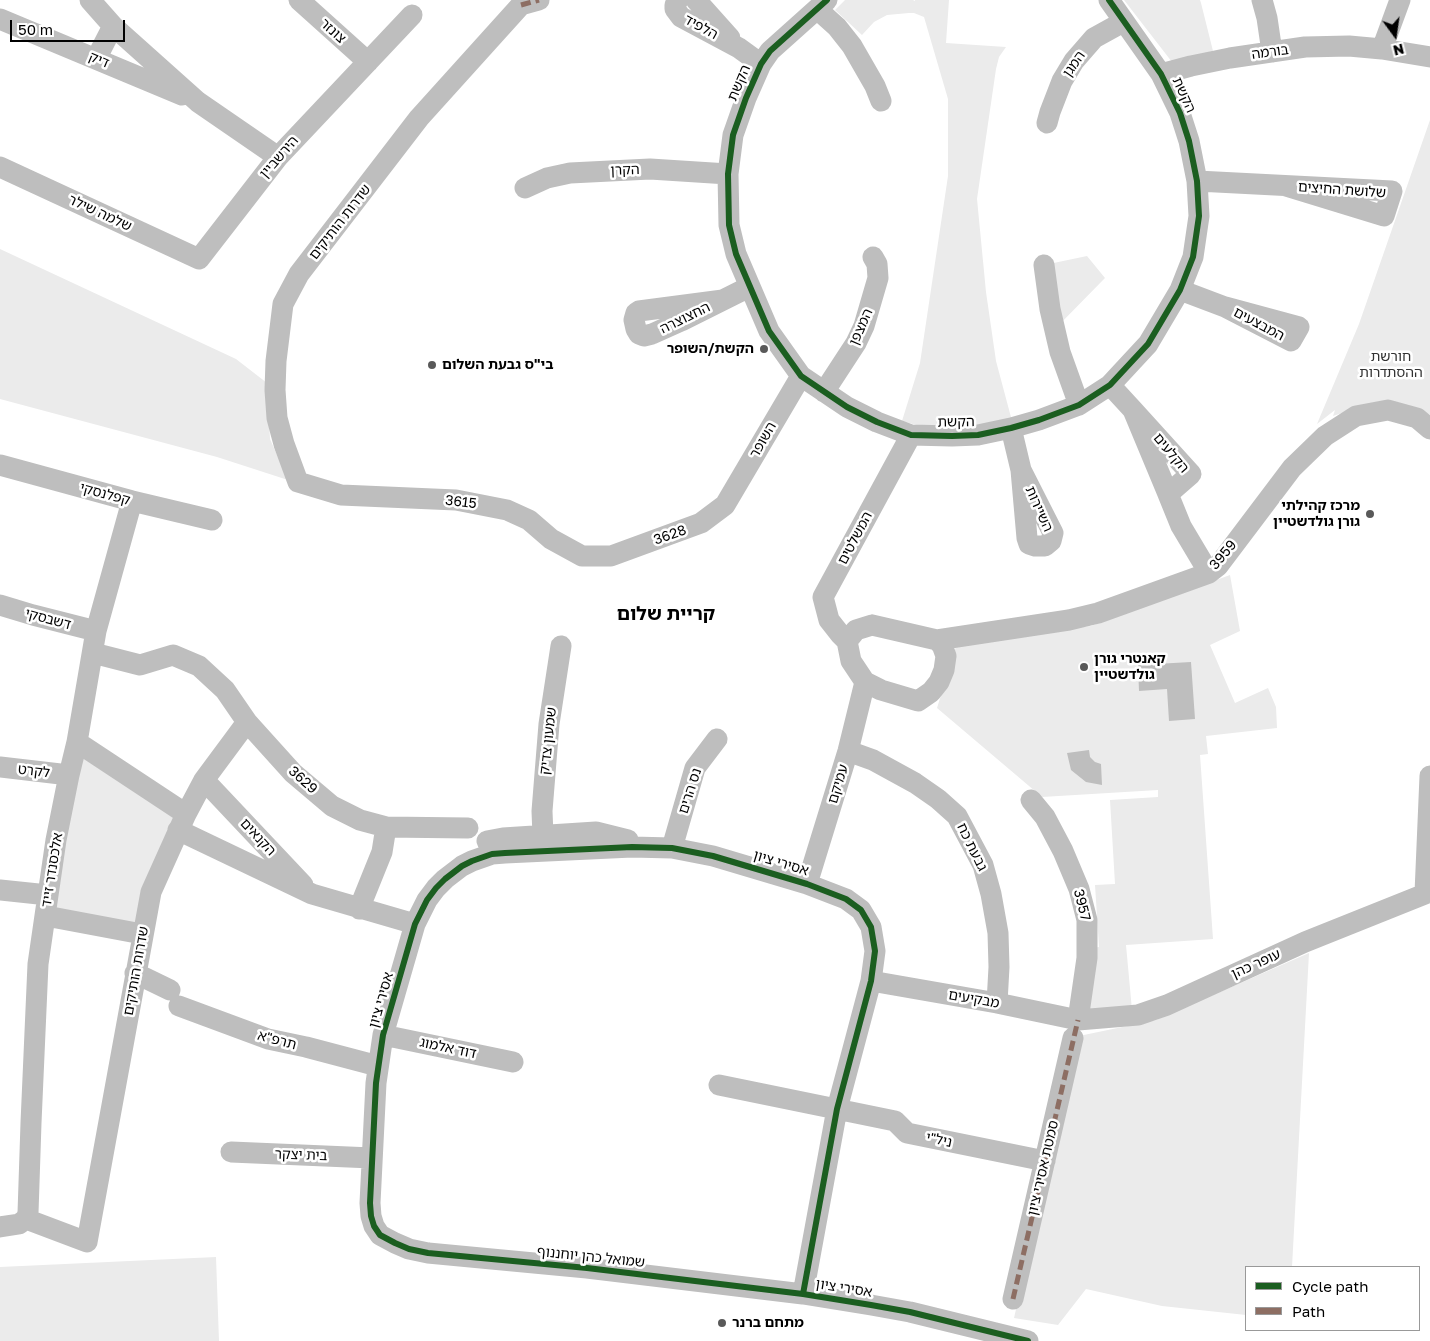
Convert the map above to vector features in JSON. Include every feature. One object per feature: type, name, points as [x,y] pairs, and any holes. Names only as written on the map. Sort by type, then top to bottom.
[{"type":"street","name":"דיק","points":[[90,0],[113,26],[198,102],[278,157]]},
{"type":"street","name":"צונזר","points":[[299,0],[368,62]]},
{"type":"street","name":"הלפיד","points":[[678,0],[675,9],[681,17],[739,48],[761,64]]},
{"type":"street","name":"הלפיד","points":[[696,0],[739,48]]},
{"type":"street","name":"הקשת","points":[[822,5],[770,51],[761,64],[733,135],[728,174],[729,224],[736,254],[769,331],[801,376],[847,407],[869,418],[911,434],[952,436],[978,435],[1039,420],[1079,405],[1110,385],[1148,344],[1180,290],[1193,257],[1199,216],[1197,181],[1189,140],[1180,113],[1161,74],[1109,0]]},
{"type":"street","points":[[1262,0],[1267,18],[1272,52]]},
{"type":"street","points":[[1382,49],[1400,0]]},
{"type":"street","name":"שדרות הותיקים","points":[[298,482],[277,418],[275,390],[276,361],[282,304],[299,274],[419,118],[530,2]]},
{"type":"street","points":[[822,5],[852,46],[875,86],[881,101]]},
{"type":"street","name":"הירשביין","points":[[199,259],[278,157],[412,15]]},
{"type":"street","name":"דיק","points":[[0,20],[198,102]]},
{"type":"street","name":"המגן","points":[[1047,123],[1062,81],[1074,61],[1094,38],[1123,22]]},
{"type":"street","points":[[96,59],[113,26]]},
{"type":"street","name":"בורמה","points":[[1161,74],[1190,66],[1305,48],[1349,46],[1430,57]]},
{"type":"street","name":"שלמה שילר","points":[[0,167],[199,259]]},
{"type":"street","name":"הקרן","points":[[526,188],[547,178],[570,172],[650,169],[728,174]]},
{"type":"street","name":"שלושת החיצים","points":[[1197,181],[1286,186]]},
{"type":"street","name":"המצפן","points":[[824,392],[856,343],[864,326],[878,278],[877,264],[873,257]]},
{"type":"street","points":[[1044,265],[1050,309],[1059,344],[1079,405]]},
{"type":"street","name":"החצוצרה","points":[[722,300],[749,287]]},
{"type":"street","name":"המבצעים","points":[[1180,290],[1225,307]]},
{"type":"street","name":"השופר","points":[[725,505],[801,376]]},
{"type":"street","name":"הקלעים","points":[[1110,385],[1191,474],[1168,494]]},
{"type":"street","name":"הקלעים","points":[[1133,410],[1181,526],[1209,573]]},
{"type":"street","name":"3959","points":[[937,640],[1070,620],[1098,613],[1209,573],[1218,566],[1292,468],[1325,436],[1356,416],[1388,410],[1417,418],[1430,429]]},
{"type":"street","name":"השיירות","points":[[1011,428],[1021,470]]},
{"type":"street","name":"המשלטים","points":[[847,641],[829,620],[824,597],[911,434]]},
{"type":"street","name":"קפלנסקי","points":[[0,465],[132,501],[212,520]]},
{"type":"street","name":"3615","points":[[298,482],[341,495],[456,500],[507,510],[529,520],[551,539],[582,556],[610,556]]},
{"type":"street","name":"אלכסנדר זייד","points":[[26,1218],[29,1206],[38,964],[56,840],[78,742],[96,631],[132,501]]},
{"type":"street","name":"3628","points":[[610,556],[701,524],[725,505]]},
{"type":"street","name":"דשבסקי","points":[[0,606],[96,631]]},
{"type":"street","points":[[872,625],[937,640],[942,645],[946,656],[944,670],[939,682],[931,692],[918,701],[881,690],[865,682],[851,661],[847,641],[856,630],[872,625]]},
{"type":"street","name":"שמעון צדיק","points":[[543,836],[542,811],[549,724],[561,646]]},
{"type":"street","name":"3629","points":[[93,653],[140,665],[173,655],[199,666],[225,690],[247,722],[294,773],[332,806],[360,820],[386,827],[468,828]]},
{"type":"street","name":"עמיקם","points":[[807,884],[848,751],[865,682]]},
{"type":"street","name":"שדרות הותיקים","points":[[26,1218],[87,1242],[151,892],[182,822],[204,780],[247,722]]},
{"type":"street","name":"נס הרים","points":[[666,848],[695,768],[717,739]]},
{"type":"street","name":"הקנאים","points":[[78,742],[182,822],[312,894],[415,924]]},
{"type":"street","name":"גבעת כח","points":[[848,751],[873,760],[915,784],[938,799],[957,816],[983,865],[991,894],[998,933],[997,1003]]},
{"type":"street","name":"לקרט","points":[[0,767],[69,776]]},
{"type":"street","points":[[1428,892],[1430,776]]},
{"type":"street","name":"הקנאים","points":[[204,780],[312,894]]},
{"type":"street","name":"3957","points":[[1031,800],[1045,817],[1063,851],[1079,889],[1087,920],[1087,958],[1076,1029]]},
{"type":"street","points":[[359,908],[382,852],[386,827]]},
{"type":"street","points":[[428,900],[429,888],[437,873],[460,852],[491,840],[596,832],[666,848]]},
{"type":"street","name":"אסירי ציון","points":[[380,1234],[374,1226],[370,1203],[376,1083],[383,1035],[415,924],[436,888],[456,870],[472,861],[492,854],[622,847],[666,848],[713,856],[807,884],[846,898],[861,910],[871,926],[875,950],[870,981],[837,1109],[803,1294],[910,1312],[1028,1341]]},
{"type":"street","points":[[0,890],[142,934]]},
{"type":"street","name":"עופר כהן","points":[[1076,1029],[1138,1015],[1167,1005],[1305,942],[1428,892]]},
{"type":"street","name":"תרפ\"א","points":[[135,972],[175,998],[268,1039],[378,1066]]},
{"type":"street","name":"מבקיעים","points":[[870,981],[997,1003],[1076,1029]]},
{"type":"street","name":"סמטת אסירי ציון","points":[[1014,1299],[1076,1029]]},
{"type":"street","name":"דוד אלמוג","points":[[383,1035],[513,1062]]},
{"type":"street","points":[[719,1084],[837,1109]]},
{"type":"street","name":"ניל\"י","points":[[837,1109],[895,1121],[908,1133],[1045,1161]]},
{"type":"street","name":"בית יצקר","points":[[231,1152],[372,1158]]},
{"type":"street","points":[[0,1227],[19,1224],[26,1218]]},
{"type":"street","name":"שמואל כהן יוחננוף","points":[[380,1234],[409,1249],[428,1253],[587,1268],[803,1294]]},
{"type":"green space","points":[[845,0],[949,0],[946,43],[1006,47],[999,57],[996,69],[977,199],[986,292],[996,361],[1012,421],[978,428],[920,426],[902,421],[920,363],[948,176],[948,99],[924,17],[914,13],[887,15],[874,22],[862,35],[835,10]]},
{"type":"green space","points":[[1124,0],[1200,0],[1213,51],[1172,62]]},
{"type":"green space","name":"חורשת ההסתדרות","points":[[1430,120],[1430,415],[1420,411],[1375,402],[1333,416],[1335,410],[1317,424],[1359,324]]},
{"type":"green space","points":[[0,249],[236,359],[267,383],[270,439],[288,480],[217,457],[0,399]]},
{"type":"green space","points":[[1087,256],[1105,278],[1055,329],[1044,265]]},
{"type":"green space","name":"קאנטרי גורן גולדשטיין","points":[[1230,575],[1240,631],[1210,645],[1235,703],[1268,688],[1276,707],[1277,728],[1206,736],[1208,754],[1200,755],[1213,939],[1126,945],[1132,1010],[1090,1013],[1091,948],[1099,947],[1095,885],[1115,884],[1110,800],[1158,797],[1158,790],[1042,797],[937,708],[958,640],[1091,626]]},
{"type":"green space","points":[[78,750],[176,817],[138,927],[49,914]]},
{"type":"green space","points":[[1309,953],[1292,1266],[1245,1266],[1245,1315],[1162,1306],[1086,1289],[1058,1325],[1014,1318],[1079,1036],[1156,1020]]},
{"type":"green space","points":[[216,1257],[219,1341],[0,1341],[0,1267]]},
{"type":"shaded area","points":[[1191,662],[1195,719],[1169,721],[1167,689],[1139,691],[1138,665]]},
{"type":"shaded area","points":[[1089,750],[1090,757],[1095,762],[1101,764],[1102,785],[1086,782],[1071,770],[1067,753]]},
{"type":"marked path","points":[[521,5],[539,0]]},
{"type":"marked path","points":[[1013,1299],[1078,1020]]},
{"type":"cycle path","points":[[827,0],[770,51],[761,64],[746,98],[733,135],[728,174],[729,225],[736,254],[769,331],[801,376],[847,407],[877,422],[911,435],[952,436],[978,435],[1039,420],[1079,405],[1110,385],[1148,344],[1180,290],[1193,257],[1199,216],[1197,181],[1189,141],[1180,113],[1161,74],[1109,0]]},
{"type":"cycle path","points":[[803,1294],[837,1109],[871,981],[875,951],[871,927],[861,910],[846,899],[807,884],[713,856],[672,848],[632,847],[492,854],[462,866],[445,879],[427,900],[415,924],[383,1035],[376,1083],[370,1203],[374,1226],[380,1235],[409,1249],[428,1253],[587,1268],[803,1294],[871,1305],[910,1312],[1028,1341]]},
{"type":"place","name":"הקשת/השופר","points":[[764,349]]},
{"type":"place","name":"בי\"ס גבעת השלום","points":[[432,365]]},
{"type":"place","name":"מרכז קהילתי גורן גולדשטיין","points":[[1370,514]]},
{"type":"place","name":"קאנטרי גורן גולדשטיין","points":[[1084,667]]},
{"type":"place","name":"מתחם ברנר","points":[[722,1323]]},
{"type":"district","name":"קריית שלום","points":[[666,614]]}]
